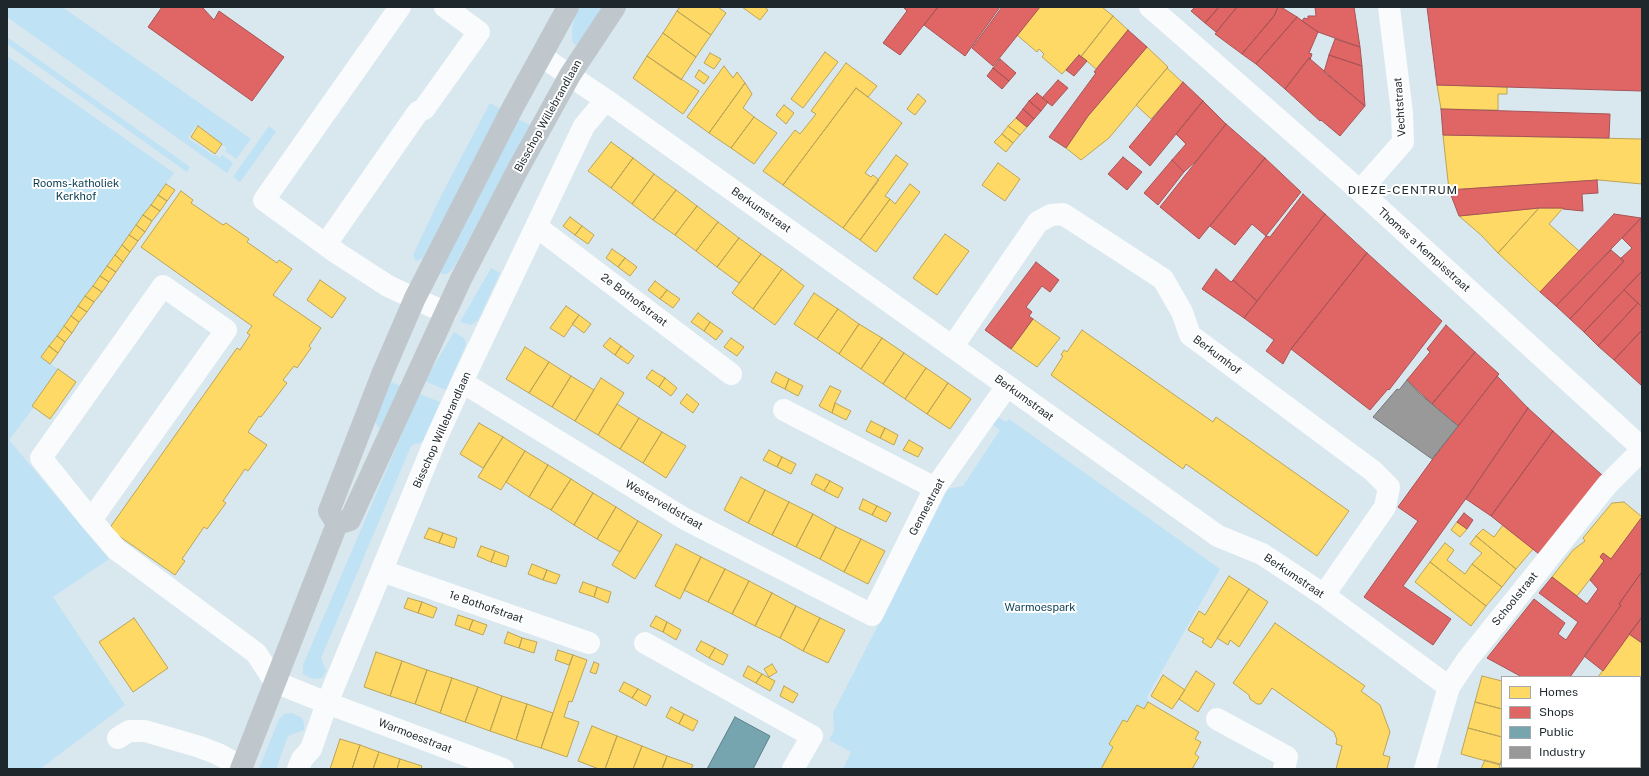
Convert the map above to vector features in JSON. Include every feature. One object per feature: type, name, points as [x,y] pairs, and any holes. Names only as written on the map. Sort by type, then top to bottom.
[{"type":"main road","points":[[242,768],[337,524],[329,511],[384,368],[415,298],[509,114],[568,7]]},
{"type":"main road","name":"Bisschop Willebrandlaan","points":[[337,524],[350,520],[461,279],[570,75],[616,7]]},
{"type":"street","points":[[400,7],[264,200],[388,286],[446,313]]},
{"type":"street","points":[[326,244],[418,112],[424,109],[479,32],[445,7]]},
{"type":"street","name":"Thomas a Kempisstraat","points":[[1150,7],[1360,191],[1642,449]]},
{"type":"street","name":"Vechtstraat","points":[[1360,191],[1403,142],[1402,113],[1389,7]]},
{"type":"street","name":"Berkumstraat","points":[[541,56],[606,100],[953,346],[1218,536],[1262,554],[1324,595],[1449,686]]},
{"type":"street","name":"Bisschop Willebrandlaan","points":[[298,769],[302,759],[311,750],[326,703],[435,441],[462,382],[584,126],[606,100]]},
{"type":"street","name":"Berkumhof","points":[[953,346],[1038,222],[1051,215],[1064,214],[1163,279],[1182,312],[1190,335],[1373,471],[1389,487],[1386,507],[1324,595]]},
{"type":"street","name":"2e Bothofstraat","points":[[537,227],[731,374]]},
{"type":"street","points":[[92,520],[226,330],[163,286],[41,458],[92,520],[117,550],[164,586],[256,652],[275,682]]},
{"type":"street","name":"Westerveldstraat","points":[[462,382],[685,519],[872,615]]},
{"type":"street","name":"Gennestraat","points":[[872,615],[935,488],[1007,386]]},
{"type":"street","points":[[784,410],[935,488]]},
{"type":"street","name":"Schoolstraat","points":[[1425,769],[1449,686],[1467,660],[1607,485],[1642,449]]},
{"type":"street","name":"1e Bothofstraat","points":[[382,571],[590,643]]},
{"type":"street","points":[[646,643],[812,736],[793,769]]},
{"type":"street","name":"Warmoesstraat","points":[[275,682],[326,703],[503,769]]},
{"type":"street","points":[[1217,719],[1286,757],[1284,769]]},
{"type":"street","points":[[118,738],[129,731],[145,731],[200,747],[218,754],[242,768]]},
{"type":"green space","points":[[7,7],[62,7],[251,139],[236,159],[225,151],[227,148],[196,126],[188,138],[214,156],[216,155],[220,158],[222,155],[233,163],[227,173],[7,17]]},
{"type":"green space","points":[[580,7],[602,7],[580,44],[576,45],[572,41],[572,28],[576,13]]},
{"type":"green space","points":[[7,37],[190,167],[187,172],[7,44]]},
{"type":"green space","name":"Rooms-katholiek Kerkhof","points":[[7,56],[174,173],[41,357],[58,369],[32,406],[34,407],[9,440],[109,559],[53,597],[125,705],[40,769],[7,769]]},
{"type":"green space","points":[[490,103],[501,109],[423,258],[416,261],[413,255],[442,194]]},
{"type":"green space","points":[[518,119],[530,125],[454,267],[447,274],[442,274],[440,271]]},
{"type":"green space","points":[[269,126],[276,132],[240,182],[233,177]]},
{"type":"green space","points":[[491,268],[500,273],[478,320],[471,325],[460,322]]},
{"type":"green space","points":[[454,332],[464,338],[466,344],[446,390],[425,381]]},
{"type":"green space","points":[[391,382],[401,386],[381,428],[378,427],[375,421]]},
{"type":"green space","points":[[419,394],[440,402],[424,441],[411,446],[321,658],[326,671],[322,678],[313,679],[303,674],[303,665]]},
{"type":"green space","name":"Warmoespark","points":[[997,417],[1006,422],[1009,419],[1220,569],[1147,697],[1148,702],[1144,709],[1127,722],[1123,720],[1109,744],[1113,747],[1101,769],[843,769],[851,752],[829,740],[834,731],[833,713],[948,489],[963,486],[1000,430],[992,424]]},
{"type":"green space","points":[[292,713],[302,718],[304,730],[288,736],[276,769],[259,769],[279,719],[284,714]]},
{"type":"building: Homes","points":[[680,7],[718,7],[726,13],[711,35],[677,11]]},
{"type":"building: Homes","points":[[742,7],[764,7],[768,10],[760,20]]},
{"type":"building: Homes","points":[[1040,7],[1102,7],[1113,16],[1081,57],[1079,55],[1062,74],[1042,57],[1044,54],[1039,49],[1037,52],[1017,35]]},
{"type":"building: Homes","points":[[677,11],[711,35],[696,57],[663,33]]},
{"type":"building: Homes","points":[[1113,16],[1128,30],[1096,69],[1081,56]]},
{"type":"building: Homes","points":[[663,33],[696,57],[681,80],[647,56]]},
{"type":"building: Homes","points":[[1147,47],[1168,67],[1109,138],[1081,160],[1066,148],[1088,116]]},
{"type":"building: Homes","points":[[825,52],[838,62],[803,108],[791,99]]},
{"type":"building: Homes","points":[[710,53],[721,59],[714,69],[704,63]]},
{"type":"building: Homes","points":[[647,56],[699,91],[683,114],[633,78]]},
{"type":"building: Homes","points":[[846,63],[877,86],[868,97],[856,88],[783,185],[763,171],[795,130],[800,134],[816,114],[811,111]]},
{"type":"building: Homes","points":[[724,66],[733,78],[737,72],[745,83],[709,133],[687,117]]},
{"type":"building: Homes","points":[[1167,68],[1183,83],[1151,119],[1136,105]]},
{"type":"building: Homes","points":[[699,70],[709,77],[704,84],[695,77]]},
{"type":"building: Homes","points":[[745,83],[752,94],[743,108],[754,117],[731,148],[709,133]]},
{"type":"building: Homes","points":[[1437,85],[1507,87],[1507,94],[1498,94],[1498,110],[1441,109]]},
{"type":"building: Homes","points":[[856,88],[902,123],[865,173],[871,177],[873,175],[879,180],[843,228],[783,185]]},
{"type":"building: Homes","points":[[918,94],[926,101],[915,115],[907,109]]},
{"type":"building: Homes","points":[[784,105],[794,113],[786,124],[776,115]]},
{"type":"building: Homes","points":[[754,117],[777,133],[754,164],[731,148]]},
{"type":"building: Homes","points":[[1016,118],[1027,127],[1020,135],[1008,126]]},
{"type":"building: Homes","points":[[198,126],[222,144],[215,154],[191,137]]},
{"type":"building: Homes","points":[[1008,126],[1020,135],[1013,143],[1002,134]]},
{"type":"building: Homes","points":[[1002,134],[1013,143],[1006,152],[994,142]]},
{"type":"building: Homes","points":[[1443,135],[1642,139],[1642,184],[1599,180],[1449,190]]},
{"type":"building: Homes","points":[[611,142],[633,158],[611,188],[588,171]]},
{"type":"building: Homes","points":[[896,155],[908,164],[885,196],[890,199],[860,240],[843,228]]},
{"type":"building: Homes","points":[[633,158],[654,174],[632,204],[611,188]]},
{"type":"building: Homes","points":[[998,163],[1020,179],[1005,201],[982,185]]},
{"type":"building: Homes","points":[[654,174],[676,190],[653,220],[632,204]]},
{"type":"building: Homes","points":[[166,184],[175,190],[167,201],[158,195]]},
{"type":"building: Homes","points":[[910,184],[920,192],[876,252],[860,240],[890,199],[895,204]]},
{"type":"building: Homes","points":[[676,190],[697,206],[675,235],[653,220]]},
{"type":"building: Homes","points":[[181,191],[193,200],[191,203],[223,225],[226,223],[249,239],[247,242],[277,263],[279,260],[292,269],[273,295],[321,328],[309,346],[311,348],[297,368],[294,366],[283,380],[287,383],[261,417],[259,416],[248,432],[267,445],[248,471],[245,469],[223,501],[226,503],[207,529],[204,527],[182,559],[185,561],[175,575],[116,534],[111,526],[237,348],[240,350],[250,335],[247,333],[252,326],[141,247]]},
{"type":"building: Homes","points":[[158,195],[167,201],[160,211],[151,205]]},
{"type":"building: Homes","points":[[151,205],[160,211],[152,221],[143,215]]},
{"type":"building: Homes","points":[[697,206],[718,222],[696,251],[675,235]]},
{"type":"building: Homes","points":[[1539,208],[1563,208],[1549,224],[1579,251],[1540,292],[1498,253]]},
{"type":"building: Homes","points":[[1539,208],[1498,253],[1481,235],[1459,216]]},
{"type":"building: Homes","points":[[143,215],[152,221],[145,232],[136,225]]},
{"type":"building: Homes","points":[[570,217],[582,226],[575,235],[563,226]]},
{"type":"building: Homes","points":[[718,222],[739,238],[717,267],[696,251]]},
{"type":"building: Homes","points":[[136,225],[145,232],[138,241],[129,235]]},
{"type":"building: Homes","points":[[582,226],[594,235],[588,244],[575,235]]},
{"type":"building: Homes","points":[[945,234],[969,251],[937,295],[913,278]]},
{"type":"building: Homes","points":[[129,235],[138,241],[130,252],[122,245]]},
{"type":"building: Homes","points":[[739,238],[761,254],[739,283],[717,267]]},
{"type":"building: Homes","points":[[122,245],[130,252],[123,262],[115,255]]},
{"type":"building: Homes","points":[[612,249],[625,258],[618,267],[606,258]]},
{"type":"building: Homes","points":[[761,254],[782,269],[753,309],[732,293]]},
{"type":"building: Homes","points":[[115,255],[123,262],[116,272],[107,266]]},
{"type":"building: Homes","points":[[625,258],[637,267],[630,276],[618,267]]},
{"type":"building: Homes","points":[[107,266],[116,272],[109,282],[100,276]]},
{"type":"building: Homes","points":[[782,269],[804,286],[775,325],[753,309]]},
{"type":"building: Homes","points":[[100,276],[109,282],[102,292],[93,286]]},
{"type":"building: Homes","points":[[320,280],[346,298],[332,318],[307,300]]},
{"type":"building: Homes","points":[[655,281],[667,290],[660,299],[648,290]]},
{"type":"building: Homes","points":[[93,286],[102,292],[94,302],[85,296]]},
{"type":"building: Homes","points":[[667,290],[680,299],[673,308],[660,299]]},
{"type":"building: Homes","points":[[814,293],[838,309],[817,339],[794,324]]},
{"type":"building: Homes","points":[[85,296],[94,302],[87,312],[78,306]]},
{"type":"building: Homes","points":[[78,306],[87,312],[79,322],[71,316]]},
{"type":"building: Homes","points":[[566,306],[579,315],[564,337],[550,328]]},
{"type":"building: Homes","points":[[838,309],[859,324],[839,354],[817,339]]},
{"type":"building: Homes","points":[[698,313],[710,322],[704,331],[691,322]]},
{"type":"building: Homes","points":[[579,315],[591,324],[584,333],[572,324]]},
{"type":"building: Homes","points":[[71,316],[79,322],[72,333],[64,326]]},
{"type":"building: Homes","points":[[1033,319],[1060,338],[1037,367],[1011,349]]},
{"type":"building: Homes","points":[[710,322],[723,331],[716,340],[704,331]]},
{"type":"building: Homes","points":[[859,324],[882,338],[861,369],[839,354]]},
{"type":"building: Homes","points":[[64,326],[72,333],[65,342],[57,336]]},
{"type":"building: Homes","points":[[1082,330],[1213,422],[1216,417],[1349,511],[1317,556],[1186,464],[1183,469],[1051,375],[1063,356],[1061,355],[1064,350],[1067,352]]},
{"type":"building: Homes","points":[[57,336],[65,342],[58,353],[49,346]]},
{"type":"building: Homes","points":[[610,338],[621,346],[615,355],[603,346]]},
{"type":"building: Homes","points":[[731,338],[744,347],[737,356],[724,347]]},
{"type":"building: Homes","points":[[882,338],[904,353],[883,384],[861,369]]},
{"type":"building: Homes","points":[[49,346],[58,353],[50,364],[41,357]]},
{"type":"building: Homes","points":[[621,346],[634,356],[628,364],[615,355]]},
{"type":"building: Homes","points":[[525,347],[549,362],[529,393],[506,379]]},
{"type":"building: Homes","points":[[904,353],[926,368],[905,399],[883,384]]},
{"type":"building: Homes","points":[[549,362],[571,376],[552,407],[529,393]]},
{"type":"building: Homes","points":[[926,368],[948,383],[927,414],[905,399]]},
{"type":"building: Homes","points":[[58,369],[76,382],[50,419],[32,406]]},
{"type":"building: Homes","points":[[652,370],[665,378],[659,387],[646,378]]},
{"type":"building: Homes","points":[[776,372],[789,379],[785,389],[771,382]]},
{"type":"building: Homes","points":[[571,376],[594,390],[575,421],[552,407]]},
{"type":"building: Homes","points":[[601,378],[624,393],[598,435],[575,421]]},
{"type":"building: Homes","points":[[665,378],[677,388],[671,396],[659,387]]},
{"type":"building: Homes","points":[[789,379],[803,386],[798,396],[785,389]]},
{"type":"building: Homes","points":[[948,383],[971,399],[950,429],[927,414]]},
{"type":"building: Homes","points":[[830,386],[841,391],[832,413],[819,406]]},
{"type":"building: Homes","points":[[687,394],[699,404],[693,413],[680,403]]},
{"type":"building: Homes","points":[[835,403],[851,411],[846,420],[832,413]]},
{"type":"building: Homes","points":[[617,404],[639,418],[620,449],[598,435]]},
{"type":"building: Homes","points":[[639,418],[662,432],[643,463],[620,449]]},
{"type":"building: Homes","points":[[871,421],[885,428],[880,438],[866,431]]},
{"type":"building: Homes","points":[[479,423],[503,437],[483,468],[460,454]]},
{"type":"building: Homes","points":[[885,428],[898,435],[894,445],[880,438]]},
{"type":"building: Homes","points":[[662,432],[686,446],[666,478],[643,463]]},
{"type":"building: Homes","points":[[503,437],[525,451],[501,490],[478,477]]},
{"type":"building: Homes","points":[[909,440],[923,448],[918,457],[903,450]]},
{"type":"building: Homes","points":[[769,450],[782,457],[777,467],[763,460]]},
{"type":"building: Homes","points":[[525,451],[548,465],[529,497],[506,482]]},
{"type":"building: Homes","points":[[782,457],[796,464],[791,474],[777,467]]},
{"type":"building: Homes","points":[[548,465],[571,479],[551,510],[529,497]]},
{"type":"building: Homes","points":[[816,474],[830,481],[824,491],[811,484]]},
{"type":"building: Homes","points":[[741,477],[765,490],[748,523],[724,510]]},
{"type":"building: Homes","points":[[571,479],[593,493],[574,525],[551,510]]},
{"type":"building: Homes","points":[[830,481],[843,488],[838,498],[824,491]]},
{"type":"building: Homes","points":[[765,490],[789,502],[772,535],[748,523]]},
{"type":"building: Homes","points":[[593,493],[616,507],[597,539],[574,525]]},
{"type":"building: Homes","points":[[863,499],[877,506],[872,515],[859,509]]},
{"type":"building: Homes","points":[[789,502],[813,514],[796,547],[772,535]]},
{"type":"building: Homes","points":[[1624,502],[1642,517],[1611,559],[1603,553],[1600,557],[1604,561],[1577,596],[1552,577],[1573,550],[1585,541],[1583,538],[1612,503]]},
{"type":"building: Homes","points":[[877,506],[891,513],[886,522],[872,515]]},
{"type":"building: Homes","points":[[616,507],[638,521],[620,552],[597,539]]},
{"type":"building: Homes","points":[[813,514],[836,527],[820,559],[796,547]]},
{"type":"building: Homes","points":[[638,521],[662,535],[635,579],[612,565]]},
{"type":"building: Homes","points":[[1457,522],[1467,529],[1460,537],[1451,530]]},
{"type":"building: Homes","points":[[1503,525],[1533,549],[1516,569],[1476,536],[1483,529],[1494,537]]},
{"type":"building: Homes","points":[[836,527],[861,539],[844,572],[820,559]]},
{"type":"building: Homes","points":[[429,528],[443,533],[439,543],[424,538]]},
{"type":"building: Homes","points":[[443,533],[457,538],[454,548],[439,543]]},
{"type":"building: Homes","points":[[1476,536],[1516,569],[1502,587],[1472,564],[1482,553],[1470,544]]},
{"type":"building: Homes","points":[[861,539],[885,551],[868,584],[844,572]]},
{"type":"building: Homes","points":[[1445,543],[1454,550],[1447,560],[1465,574],[1472,564],[1502,587],[1486,606],[1430,562]]},
{"type":"building: Homes","points":[[676,544],[701,557],[680,599],[655,586]]},
{"type":"building: Homes","points":[[481,546],[495,551],[491,562],[477,556]]},
{"type":"building: Homes","points":[[495,551],[509,556],[506,567],[491,562]]},
{"type":"building: Homes","points":[[701,557],[725,569],[708,602],[684,590]]},
{"type":"building: Homes","points":[[1430,562],[1486,606],[1471,626],[1415,582]]},
{"type":"building: Homes","points":[[532,564],[547,570],[543,580],[528,574]]},
{"type":"building: Homes","points":[[725,569],[749,581],[732,614],[708,602]]},
{"type":"building: Homes","points":[[547,570],[560,575],[556,584],[543,580]]},
{"type":"building: Homes","points":[[1229,576],[1249,589],[1211,648],[1202,642],[1204,639],[1188,630],[1199,611],[1205,615]]},
{"type":"building: Homes","points":[[749,581],[772,593],[755,626],[732,614]]},
{"type":"building: Homes","points":[[583,582],[597,587],[594,597],[579,592]]},
{"type":"building: Homes","points":[[597,587],[611,592],[608,603],[594,597]]},
{"type":"building: Homes","points":[[1249,589],[1268,602],[1239,647],[1230,640],[1228,645],[1217,638]]},
{"type":"building: Homes","points":[[772,593],[796,606],[780,638],[755,626]]},
{"type":"building: Homes","points":[[408,598],[422,602],[418,613],[404,608]]},
{"type":"building: Homes","points":[[422,602],[437,608],[433,618],[418,613]]},
{"type":"building: Homes","points":[[796,606],[820,618],[803,651],[780,638]]},
{"type":"building: Homes","points":[[458,615],[473,620],[469,630],[455,625]]},
{"type":"building: Homes","points":[[656,616],[667,622],[663,632],[650,626]]},
{"type":"building: Homes","points":[[134,618],[168,668],[133,692],[99,642]]},
{"type":"building: Homes","points":[[820,618],[845,630],[828,663],[803,651]]},
{"type":"building: Homes","points":[[473,620],[487,625],[483,635],[469,630]]},
{"type":"building: Homes","points":[[667,622],[681,630],[676,640],[663,632]]},
{"type":"building: Homes","points":[[1275,623],[1365,686],[1361,691],[1380,705],[1390,732],[1383,755],[1390,757],[1387,769],[1336,769],[1342,746],[1336,744],[1337,740],[1334,732],[1272,688],[1261,704],[1257,704],[1250,699],[1249,695],[1233,683]]},
{"type":"building: Homes","points":[[508,632],[522,638],[519,648],[504,643]]},
{"type":"building: Homes","points":[[1629,634],[1642,643],[1641,686],[1641,676],[1599,676]]},
{"type":"building: Homes","points":[[522,638],[537,642],[534,653],[519,648]]},
{"type":"building: Homes","points":[[701,641],[715,648],[709,658],[696,650]]},
{"type":"building: Homes","points":[[715,648],[728,655],[723,665],[709,658]]},
{"type":"building: Homes","points":[[558,650],[573,655],[569,665],[555,660]]},
{"type":"building: Homes","points":[[376,652],[402,661],[390,696],[364,687]]},
{"type":"building: Homes","points":[[573,655],[587,660],[572,702],[569,701],[564,717],[579,722],[567,757],[541,748]]},
{"type":"building: Homes","points":[[402,661],[427,670],[415,704],[390,696]]},
{"type":"building: Homes","points":[[594,662],[599,664],[596,674],[590,672]]},
{"type":"building: Homes","points":[[772,664],[777,672],[769,677],[764,669]]},
{"type":"building: Homes","points":[[748,666],[762,674],[756,683],[743,676]]},
{"type":"building: Homes","points":[[427,670],[452,678],[440,713],[415,704]]},
{"type":"building: Homes","points":[[1196,671],[1215,684],[1198,712],[1179,699]]},
{"type":"building: Homes","points":[[762,674],[775,681],[770,691],[756,683]]},
{"type":"building: Homes","points":[[1163,675],[1185,690],[1172,709],[1151,696]]},
{"type":"building: Homes","points":[[1482,676],[1501,681],[1501,709],[1475,702]]},
{"type":"building: Homes","points":[[452,678],[478,687],[465,722],[440,713]]},
{"type":"building: Homes","points":[[624,682],[638,689],[632,698],[619,691]]},
{"type":"building: Homes","points":[[784,686],[798,694],[793,703],[780,696]]},
{"type":"building: Homes","points":[[478,687],[502,696],[490,731],[465,722]]},
{"type":"building: Homes","points":[[638,689],[651,696],[646,706],[632,698]]},
{"type":"building: Homes","points":[[502,696],[527,704],[516,740],[490,731]]},
{"type":"building: Homes","points":[[1148,702],[1199,732],[1195,739],[1201,742],[1195,754],[1199,757],[1192,769],[1101,769],[1113,747],[1109,744],[1123,720],[1127,722],[1137,705],[1144,709]]},
{"type":"building: Homes","points":[[1475,702],[1501,709],[1501,737],[1468,728]]},
{"type":"building: Homes","points":[[527,704],[553,713],[541,748],[516,740]]},
{"type":"building: Homes","points":[[671,707],[684,714],[679,724],[666,717]]},
{"type":"building: Homes","points":[[684,714],[698,721],[693,731],[679,724]]},
{"type":"building: Homes","points":[[592,726],[617,736],[605,769],[599,769],[578,761]]},
{"type":"building: Homes","points":[[1468,728],[1501,737],[1500,765],[1461,754]]},
{"type":"building: Homes","points":[[617,736],[642,746],[633,769],[605,769]]},
{"type":"building: Homes","points":[[340,739],[360,745],[352,769],[330,769]]},
{"type":"building: Homes","points":[[360,745],[379,752],[373,769],[352,769]]},
{"type":"building: Homes","points":[[642,746],[667,756],[662,769],[633,769]]},
{"type":"building: Homes","points":[[379,752],[400,759],[397,769],[373,769]]},
{"type":"building: Homes","points":[[667,756],[693,765],[691,769],[662,769]]},
{"type":"building: Homes","points":[[400,759],[422,766],[421,769],[397,769]]},
{"type":"building: Homes","points":[[1485,760],[1500,764],[1499,767],[1503,769],[1481,769]]},
{"type":"building: Shops","points":[[162,7],[202,7],[214,20],[219,11],[284,57],[252,101],[148,27]]},
{"type":"building: Shops","points":[[903,7],[938,7],[900,55],[883,43],[907,11]]},
{"type":"building: Shops","points":[[938,7],[1000,7],[965,56],[924,25]]},
{"type":"building: Shops","points":[[1002,7],[1040,7],[993,66],[972,48]]},
{"type":"building: Shops","points":[[1195,7],[1219,7],[1205,23],[1191,11]]},
{"type":"building: Shops","points":[[1219,7],[1237,7],[1216,32],[1205,23]]},
{"type":"building: Shops","points":[[1237,7],[1278,7],[1274,16],[1242,54],[1215,34]]},
{"type":"building: Shops","points":[[1278,7],[1281,7],[1297,17],[1256,64],[1242,54],[1274,16]]},
{"type":"building: Shops","points":[[1315,7],[1354,7],[1360,47],[1318,32],[1302,21],[1304,18],[1308,19],[1308,16],[1316,16]]},
{"type":"building: Shops","points":[[1427,7],[1642,7],[1642,91],[1437,85]]},
{"type":"building: Shops","points":[[1297,17],[1318,32],[1309,53],[1312,54],[1310,60],[1309,58],[1285,89],[1256,64]]},
{"type":"building: Shops","points":[[1128,30],[1147,47],[1088,116],[1066,148],[1049,137],[1096,73],[1094,72]]},
{"type":"building: Shops","points":[[1335,39],[1360,47],[1362,66],[1329,55]]},
{"type":"building: Shops","points":[[1079,55],[1087,61],[1074,76],[1066,70]]},
{"type":"building: Shops","points":[[1329,55],[1362,66],[1365,106],[1324,72]]},
{"type":"building: Shops","points":[[1309,58],[1365,106],[1340,136],[1321,120],[1320,121],[1285,89]]},
{"type":"building: Shops","points":[[1000,59],[1016,73],[1009,81],[993,68]]},
{"type":"building: Shops","points":[[993,68],[1009,81],[1002,89],[987,76]]},
{"type":"building: Shops","points":[[1058,80],[1068,88],[1052,106],[1042,98]]},
{"type":"building: Shops","points":[[1183,82],[1203,101],[1150,166],[1129,147]]},
{"type":"building: Shops","points":[[1037,93],[1048,102],[1041,111],[1029,101]]},
{"type":"building: Shops","points":[[1029,101],[1041,111],[1034,119],[1023,109]]},
{"type":"building: Shops","points":[[1203,101],[1226,124],[1197,160],[1184,172],[1172,160],[1186,144],[1176,134]]},
{"type":"building: Shops","points":[[1023,109],[1034,119],[1027,127],[1016,118]]},
{"type":"building: Shops","points":[[1441,109],[1610,114],[1609,138],[1443,135]]},
{"type":"building: Shops","points":[[1226,124],[1265,158],[1199,239],[1160,207]]},
{"type":"building: Shops","points":[[1123,157],[1142,172],[1127,190],[1108,174]]},
{"type":"building: Shops","points":[[1265,158],[1301,192],[1266,236],[1252,224],[1235,245],[1210,226]]},
{"type":"building: Shops","points":[[1172,160],[1184,172],[1158,205],[1144,193]]},
{"type":"building: Shops","points":[[1597,180],[1598,193],[1582,194],[1583,211],[1563,208],[1539,208],[1459,216],[1449,190]]},
{"type":"building: Shops","points":[[1303,194],[1325,214],[1257,301],[1233,280],[1266,236],[1270,237]]},
{"type":"building: Shops","points":[[1325,214],[1367,253],[1291,349],[1283,364],[1266,351],[1274,340],[1244,318]]},
{"type":"building: Shops","points":[[1614,214],[1641,218],[1556,306],[1540,292]]},
{"type":"building: Shops","points":[[1641,218],[1642,271],[1584,332],[1570,319],[1624,261],[1620,259],[1632,248],[1622,238]]},
{"type":"building: Shops","points":[[1611,250],[1624,261],[1570,319],[1556,306]]},
{"type":"building: Shops","points":[[1367,253],[1442,321],[1389,390],[1388,389],[1370,410],[1291,349]]},
{"type":"building: Shops","points":[[1036,262],[1059,280],[1050,292],[1042,286],[1026,307],[1032,312],[1029,316],[1033,319],[1011,349],[985,330]]},
{"type":"building: Shops","points":[[1216,269],[1231,282],[1233,280],[1257,301],[1244,318],[1202,289]]},
{"type":"building: Shops","points":[[1642,271],[1642,307],[1624,290]]},
{"type":"building: Shops","points":[[1624,290],[1638,303],[1598,346],[1584,332]]},
{"type":"building: Shops","points":[[1638,303],[1642,307],[1642,330],[1614,360],[1598,346]]},
{"type":"building: Shops","points":[[1446,325],[1475,352],[1432,404],[1407,380],[1430,352],[1427,349]]},
{"type":"building: Shops","points":[[1642,330],[1642,386],[1614,360]]},
{"type":"building: Shops","points":[[1475,352],[1499,374],[1458,426],[1432,404]]},
{"type":"building: Shops","points":[[1497,376],[1528,408],[1467,497],[1403,586],[1451,619],[1433,645],[1364,597],[1418,521],[1398,507],[1432,460]]},
{"type":"building: Shops","points":[[1528,408],[1553,431],[1491,516],[1466,499]]},
{"type":"building: Shops","points":[[1553,431],[1602,475],[1539,554],[1491,516]]},
{"type":"building: Shops","points":[[1464,513],[1473,520],[1467,529],[1457,522]]},
{"type":"building: Shops","points":[[1642,517],[1642,573],[1619,604],[1621,605],[1571,676],[1520,676],[1487,658],[1534,599],[1565,623],[1558,634],[1566,640],[1578,622],[1539,593],[1552,577],[1587,604],[1598,589],[1590,580],[1604,561],[1600,557],[1603,553],[1611,559]]},
{"type":"building: Shops","points":[[1641,573],[1642,617],[1603,671],[1584,656],[1621,605],[1619,604]]},
{"type":"building: Shops","points":[[1642,617],[1642,643],[1629,634]]},
{"type":"building: Shops","points":[[1642,685],[1642,769],[1622,769],[1620,768],[1641,768]]},
{"type":"building: Public","points":[[735,717],[770,736],[753,769],[707,769]]},
{"type":"building: Industry","points":[[1407,380],[1420,394],[1458,426],[1432,459],[1373,417],[1397,389],[1399,390]]},
{"type":"district","name":"DIEZE-CENTRUM","points":[[1403,190]]}]
